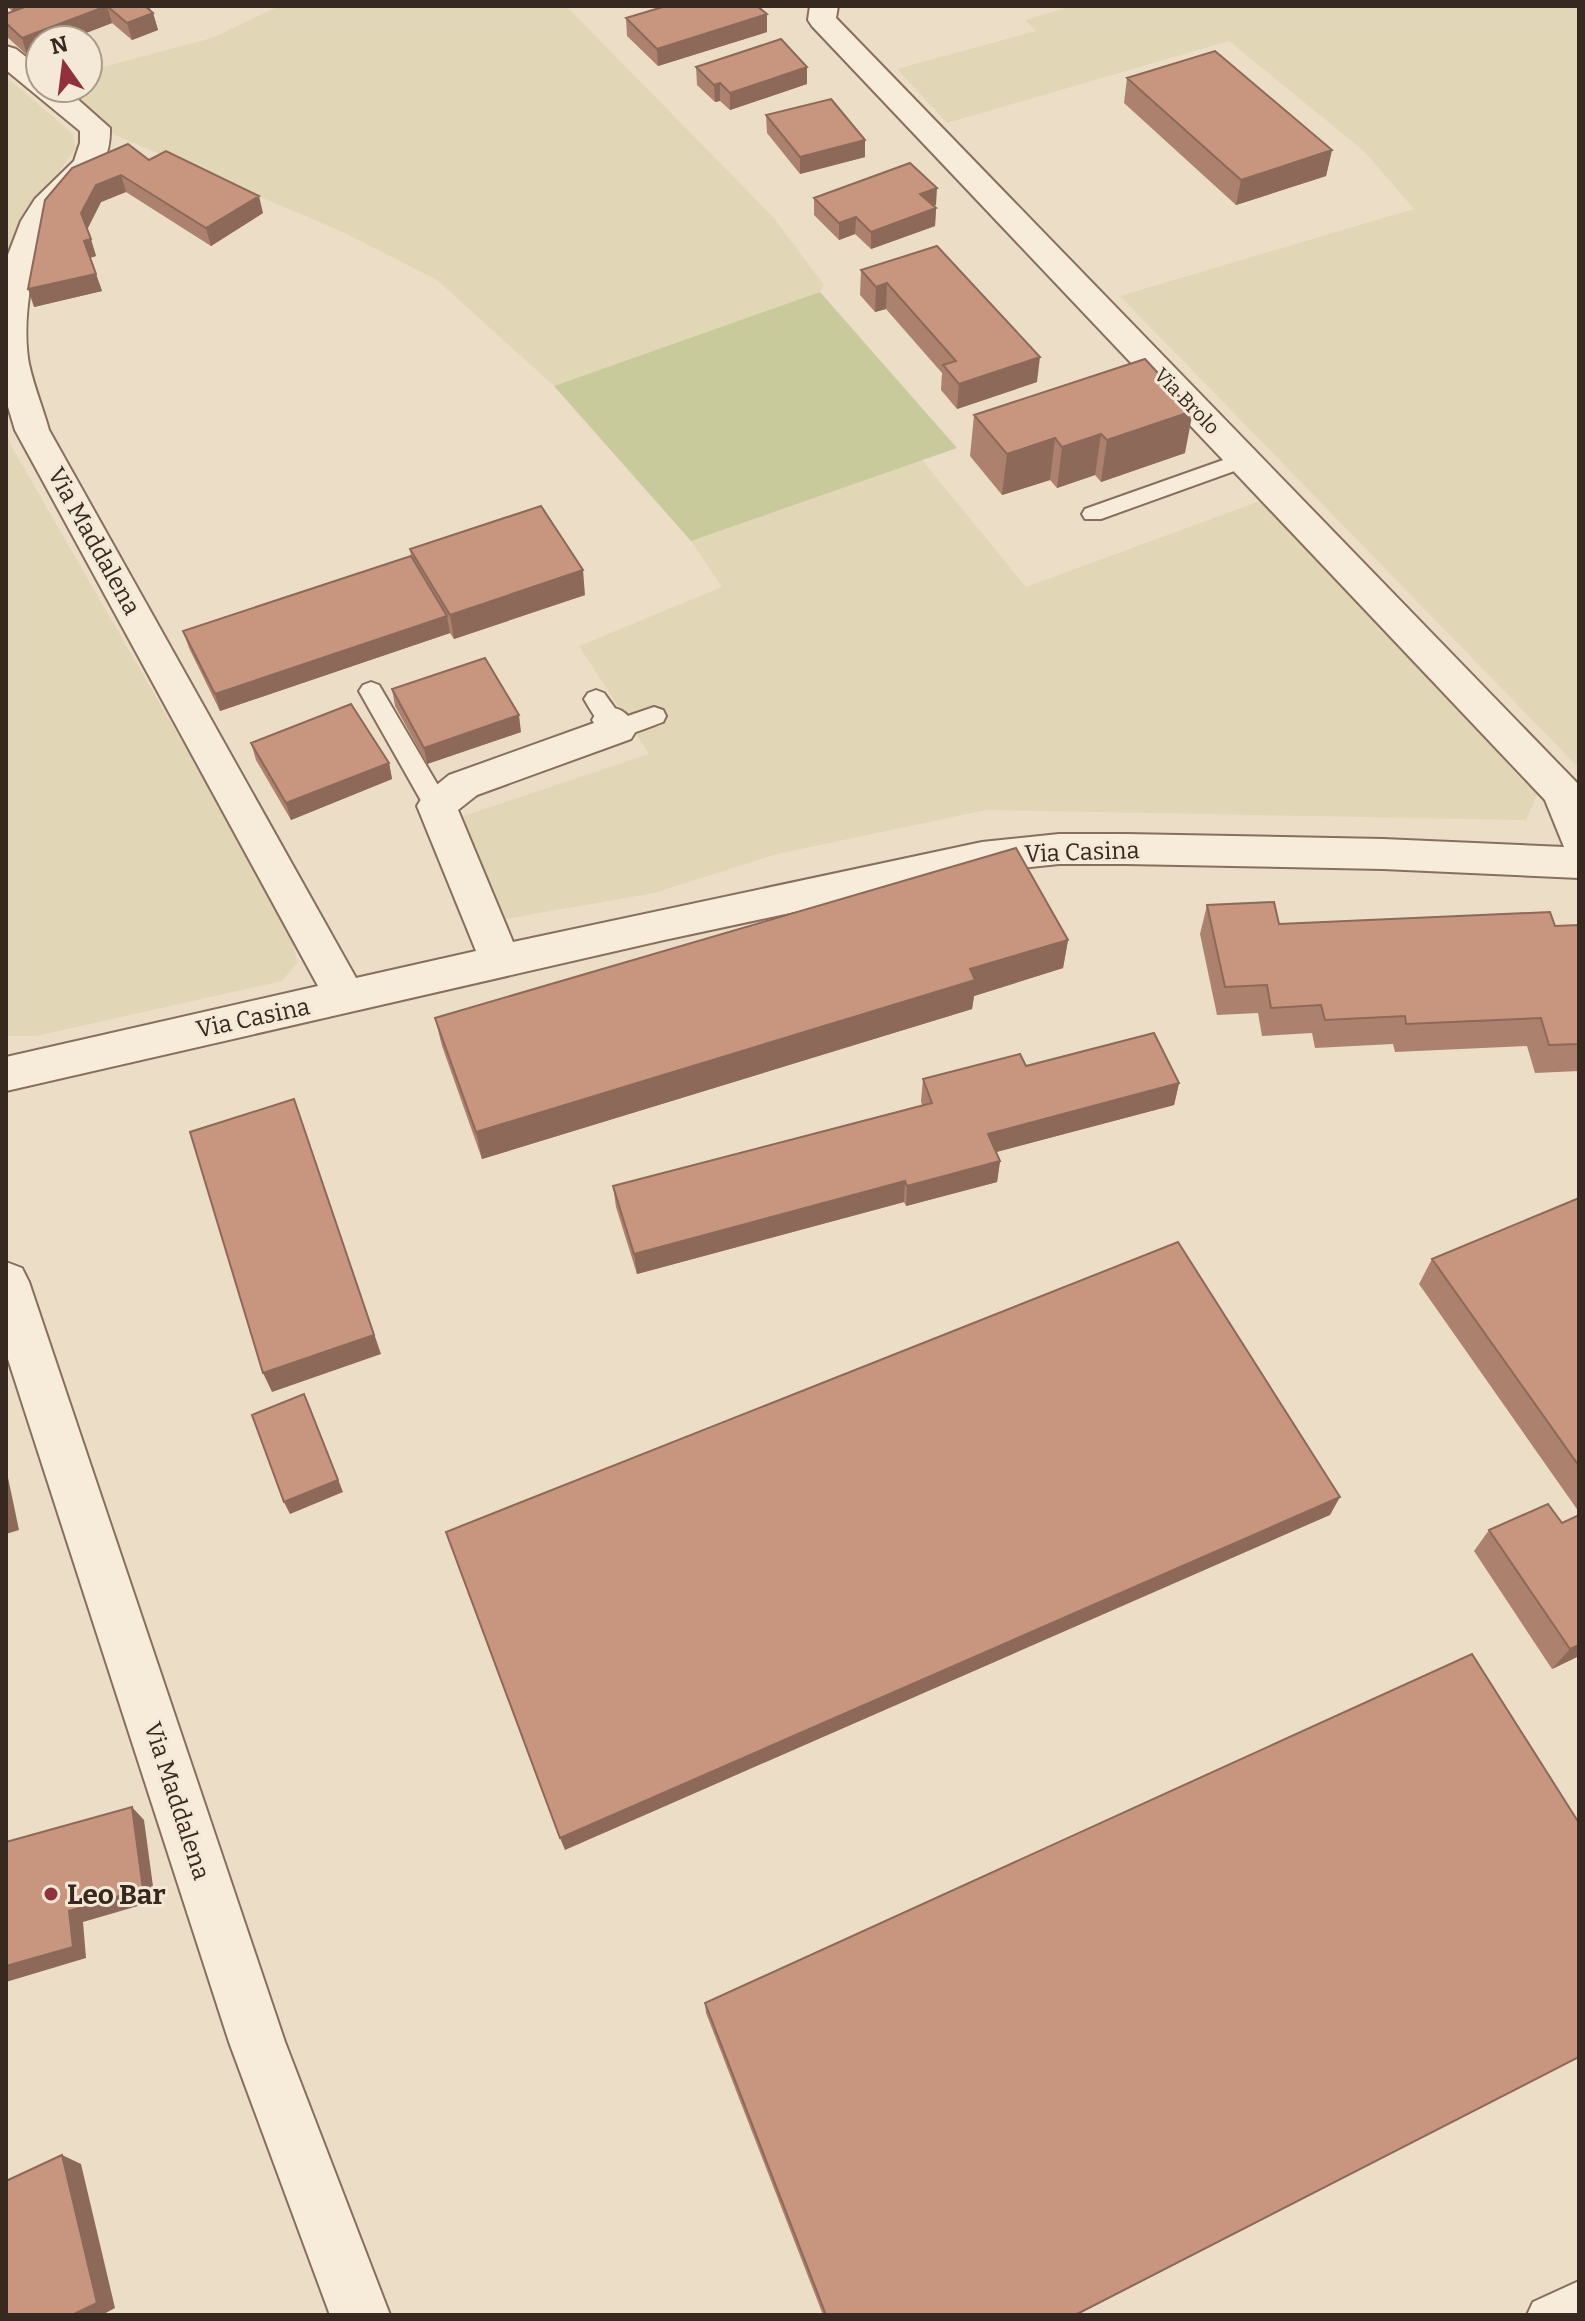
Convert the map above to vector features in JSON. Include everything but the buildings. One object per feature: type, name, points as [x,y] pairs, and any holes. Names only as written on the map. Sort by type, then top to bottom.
[{"type":"street","name":"Via Brolo","points":[[824,6],[822,20],[1570,798],[1579,839]]},
{"type":"street","points":[[6,55],[24,70]]},
{"type":"street","name":"Via Maddalena","points":[[66,104],[95,128],[97,147],[89,165],[46,206],[23,253],[13,295],[12,362],[32,430],[346,998]]},
{"type":"street","points":[[501,962],[437,806],[463,785],[608,716]]},
{"type":"street","name":"Via Casina","points":[[6,1074],[982,857],[1059,849],[1383,854],[1579,863]]},
{"type":"street","name":"Via Maddalena","points":[[6,1282],[257,2042],[360,2315]]},
{"type":"lane","points":[[1093,514],[1243,460]]},
{"type":"lane","points":[[371,691],[437,806]]},
{"type":"lane","points":[[608,716],[654,716]]},
{"type":"lane","points":[[1546,2315],[1579,2300]]},
{"type":"shaded area","points":[[279,6],[566,6],[773,217],[824,285],[820,292],[554,386],[437,280],[343,232],[115,135],[79,104],[104,104],[104,67],[212,38]]},
{"type":"shaded area","points":[[1073,6],[1579,6],[1579,768],[1120,296],[1414,209],[1364,151],[1229,41],[947,123],[897,69],[1036,31],[1025,20]]},
{"type":"shaded area","points":[[6,77],[24,92],[24,104],[38,104],[72,133],[76,148],[21,225],[6,259]]},
{"type":"shaded area","points":[[6,430],[10,444],[279,910],[293,940],[297,963],[282,981],[36,1036],[6,1036]]},
{"type":"shaded area","points":[[922,460],[1026,587],[1260,501],[1542,783],[1526,820],[986,810],[777,854],[654,893],[499,920],[461,817],[649,754],[579,646],[722,587],[691,541]]},
{"type":"green space","points":[[820,292],[957,448],[691,541],[554,386]]},
{"type":"place","name":"Leo Bar","points":[[51,1894]]}]
